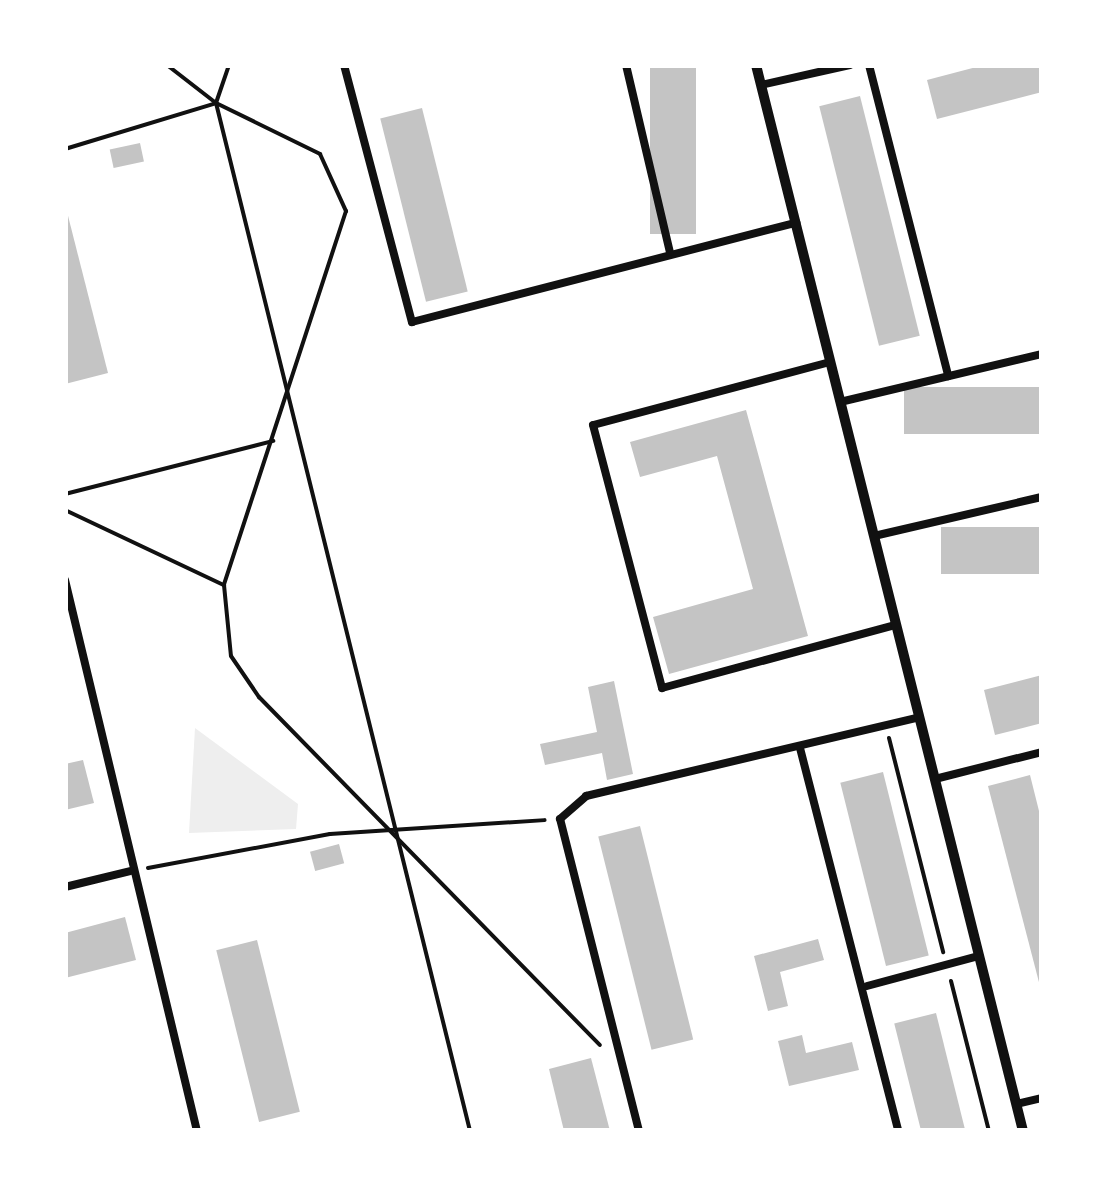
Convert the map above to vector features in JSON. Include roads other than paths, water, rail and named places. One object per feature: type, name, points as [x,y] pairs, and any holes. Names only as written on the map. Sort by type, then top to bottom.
[{"type":"street","points":[[756,65],[1023,1131]]},
{"type":"lane","points":[[344,65],[412,322],[670,252],[796,224]]},
{"type":"lane","points":[[626,65],[670,252]]},
{"type":"lane","points":[[761,86],[850,65]]},
{"type":"lane","points":[[869,65],[948,376]]},
{"type":"lane","points":[[840,402],[1042,354]]},
{"type":"lane","points":[[830,362],[592,425],[662,688],[896,626]]},
{"type":"lane","points":[[874,536],[1042,497]]},
{"type":"lane","points":[[65,580],[130,871],[197,1131]]},
{"type":"lane","points":[[640,1131],[560,819],[586,796],[919,717]]},
{"type":"lane","points":[[800,748],[867,986],[898,1131]]},
{"type":"lane","points":[[935,780],[1042,752]]},
{"type":"lane","points":[[65,887],[130,871]]},
{"type":"lane","points":[[867,986],[979,956]]},
{"type":"lane","points":[[1016,1104],[1042,1098]]}]
